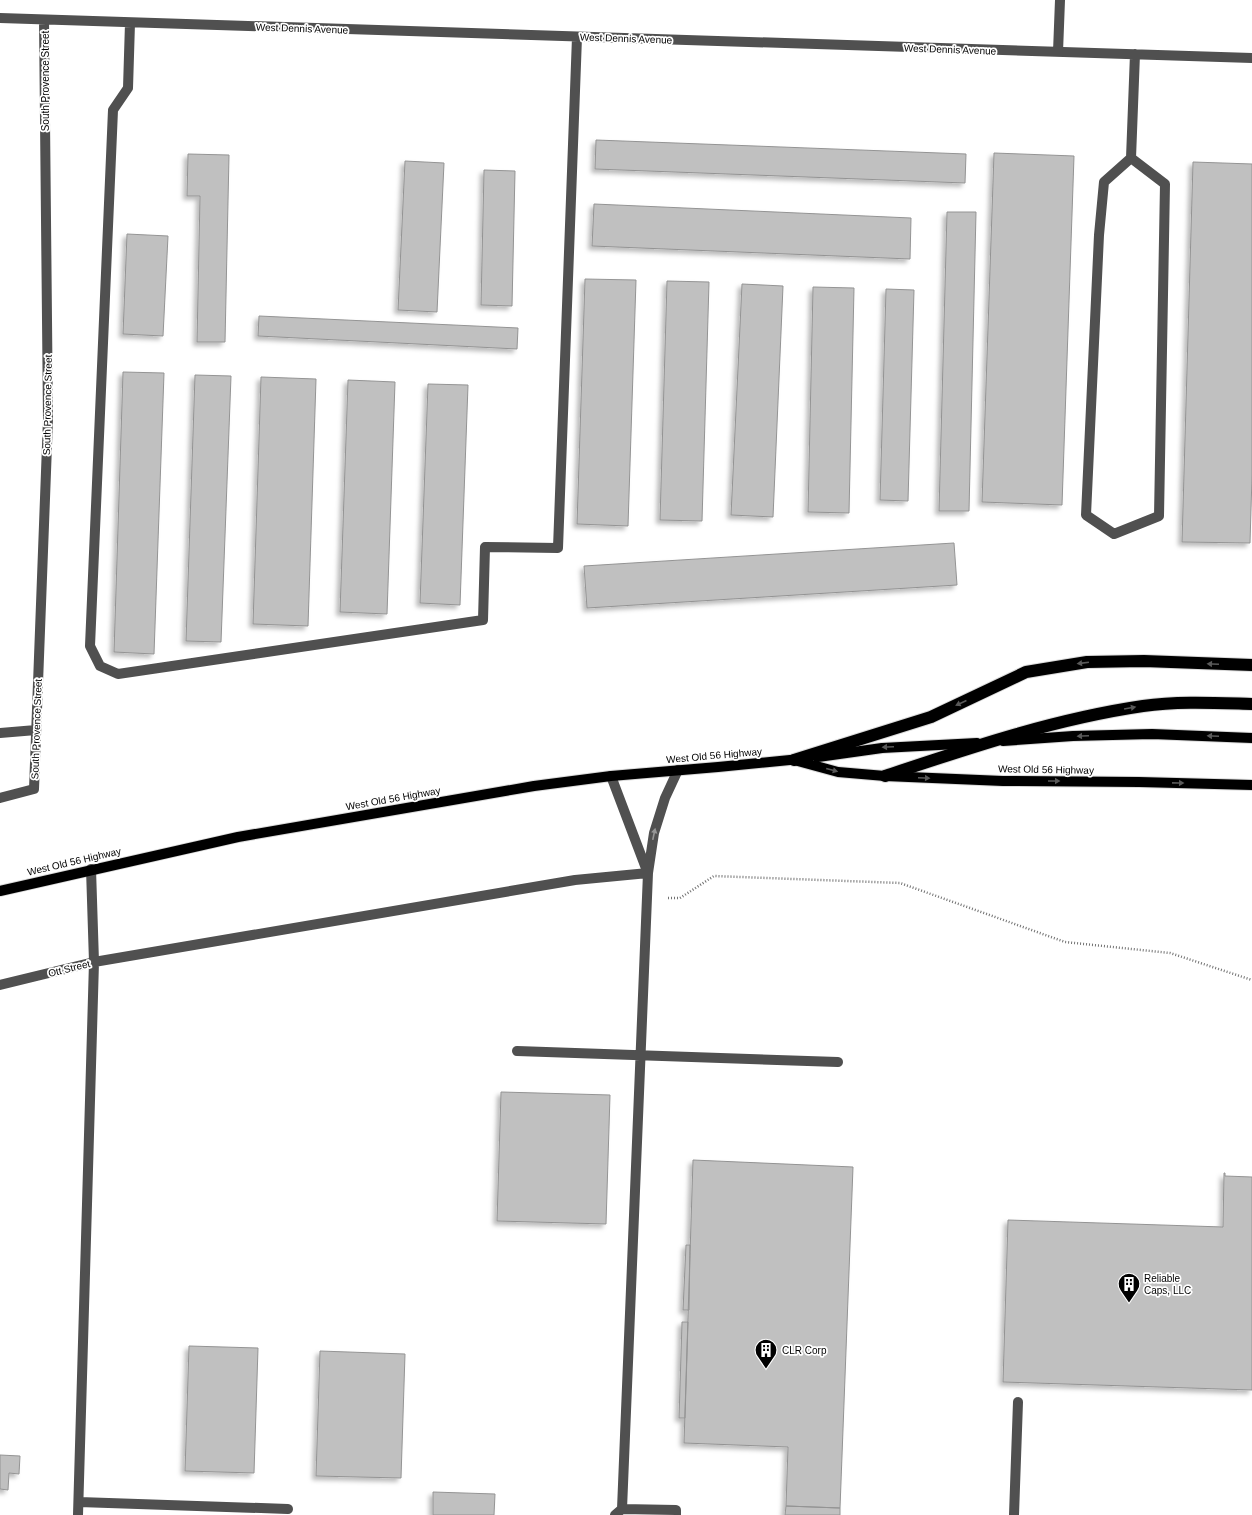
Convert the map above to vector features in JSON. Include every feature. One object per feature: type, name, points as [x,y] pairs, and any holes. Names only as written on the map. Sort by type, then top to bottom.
[{"type":"highway","points":[[794,760],[931,717],[1026,672],[1087,662],[1144,661],[1252,666]]},
{"type":"highway","points":[[885,776],[983,743],[1080,717],[1144,706],[1205,702],[1252,704]]},
{"type":"main road","name":"West Old 56 Highway","points":[[0,891],[91,869],[238,837],[534,786],[611,776],[794,760],[882,748],[983,743],[1074,736],[1152,734],[1252,738]]},
{"type":"main road","name":"West Old 56 Highway","points":[[794,760],[838,772],[885,776],[1003,781],[1252,784]]},
{"type":"street","points":[[1058,52],[1060,0]]},
{"type":"street","name":"West Dennis Avenue","points":[[0,18],[1252,58]]},
{"type":"street","name":"South Provence Street","points":[[0,798],[34,789],[48,419],[44,20]]},
{"type":"street","points":[[130,22],[128,88],[113,110],[90,646],[100,666],[118,674],[483,620],[485,547],[558,548],[577,37]]},
{"type":"street","points":[[1131,158],[1165,184],[1159,516],[1114,534],[1086,516],[1099,235],[1104,182],[1131,158],[1135,54]]},
{"type":"street","points":[[0,733],[36,730]]},
{"type":"street","points":[[676,1515],[676,1510],[619,1512],[648,873],[654,833],[665,798],[678,770]]},
{"type":"street","points":[[611,776],[648,873]]},
{"type":"street","name":"Ott Street","points":[[0,985],[94,962],[91,869]]},
{"type":"street","points":[[78,1515],[94,962],[575,880],[648,873]]},
{"type":"street","points":[[517,1051],[838,1062]]},
{"type":"street","points":[[1014,1515],[1018,1402]]},
{"type":"street","points":[[79,1502],[288,1509]]},
{"type":"path","points":[[647,898],[680,898],[714,876],[900,883],[1065,942],[1170,953],[1252,980]]},
{"type":"building","points":[[596,140],[966,154],[965,183],[595,169]]},
{"type":"building","points":[[994,153],[1074,156],[1062,505],[982,502]]},
{"type":"building","points":[[188,154],[229,155],[225,342],[197,342],[200,196],[187,196]]},
{"type":"building","points":[[405,161],[444,163],[437,312],[398,310]]},
{"type":"building","points":[[1193,162],[1252,164],[1252,476],[1250,543],[1182,542]]},
{"type":"building","points":[[484,170],[515,171],[512,306],[481,305]]},
{"type":"building","points":[[594,204],[911,218],[910,259],[592,246]]},
{"type":"building","points":[[947,212],[976,212],[969,511],[939,511]]},
{"type":"building","points":[[127,234],[168,236],[163,336],[123,334]]},
{"type":"building","points":[[585,279],[636,280],[628,526],[577,524]]},
{"type":"building","points":[[667,281],[709,282],[702,521],[660,520]]},
{"type":"building","points":[[742,284],[783,286],[773,517],[731,515]]},
{"type":"building","points":[[813,287],[854,288],[849,513],[808,512]]},
{"type":"building","points":[[886,289],[914,290],[908,501],[880,500]]},
{"type":"building","points":[[259,316],[518,328],[517,349],[258,336]]},
{"type":"building","points":[[123,372],[164,373],[154,654],[114,652]]},
{"type":"building","points":[[195,375],[231,376],[221,642],[186,641]]},
{"type":"building","points":[[261,377],[316,379],[308,626],[253,624]]},
{"type":"building","points":[[348,380],[395,382],[387,614],[340,612]]},
{"type":"building","points":[[428,384],[468,385],[460,605],[420,603]]},
{"type":"building","points":[[954,543],[957,585],[587,608],[584,566]]},
{"type":"building","points":[[501,1092],[610,1095],[606,1224],[497,1221]]},
{"type":"building","name":"CLR Corp","points":[[693,1160],[853,1167],[840,1508],[786,1506],[788,1447],[684,1443]]},
{"type":"building","name":"Reliable Caps, LLC","points":[[1224,1173],[1225,1176],[1252,1177],[1252,1390],[1003,1382],[1008,1220],[1223,1227]]},
{"type":"building","points":[[686,1245],[690,1245],[689,1310],[683,1310]]},
{"type":"building","points":[[682,1322],[688,1322],[685,1418],[679,1418]]},
{"type":"building","points":[[189,1346],[258,1348],[254,1473],[185,1471]]},
{"type":"building","points":[[320,1351],[405,1354],[401,1478],[316,1476]]},
{"type":"building","points":[[0,1455],[20,1456],[19,1474],[9,1473],[8,1490],[0,1489]]},
{"type":"building","points":[[433,1492],[495,1494],[494,1515],[433,1515]]},
{"type":"building","points":[[786,1506],[840,1508],[840,1515],[785,1515]]},
{"type":"place","name":"Reliable Caps, LLC","points":[[1129,1304]]},
{"type":"place","name":"CLR Corp","points":[[766,1370]]}]
